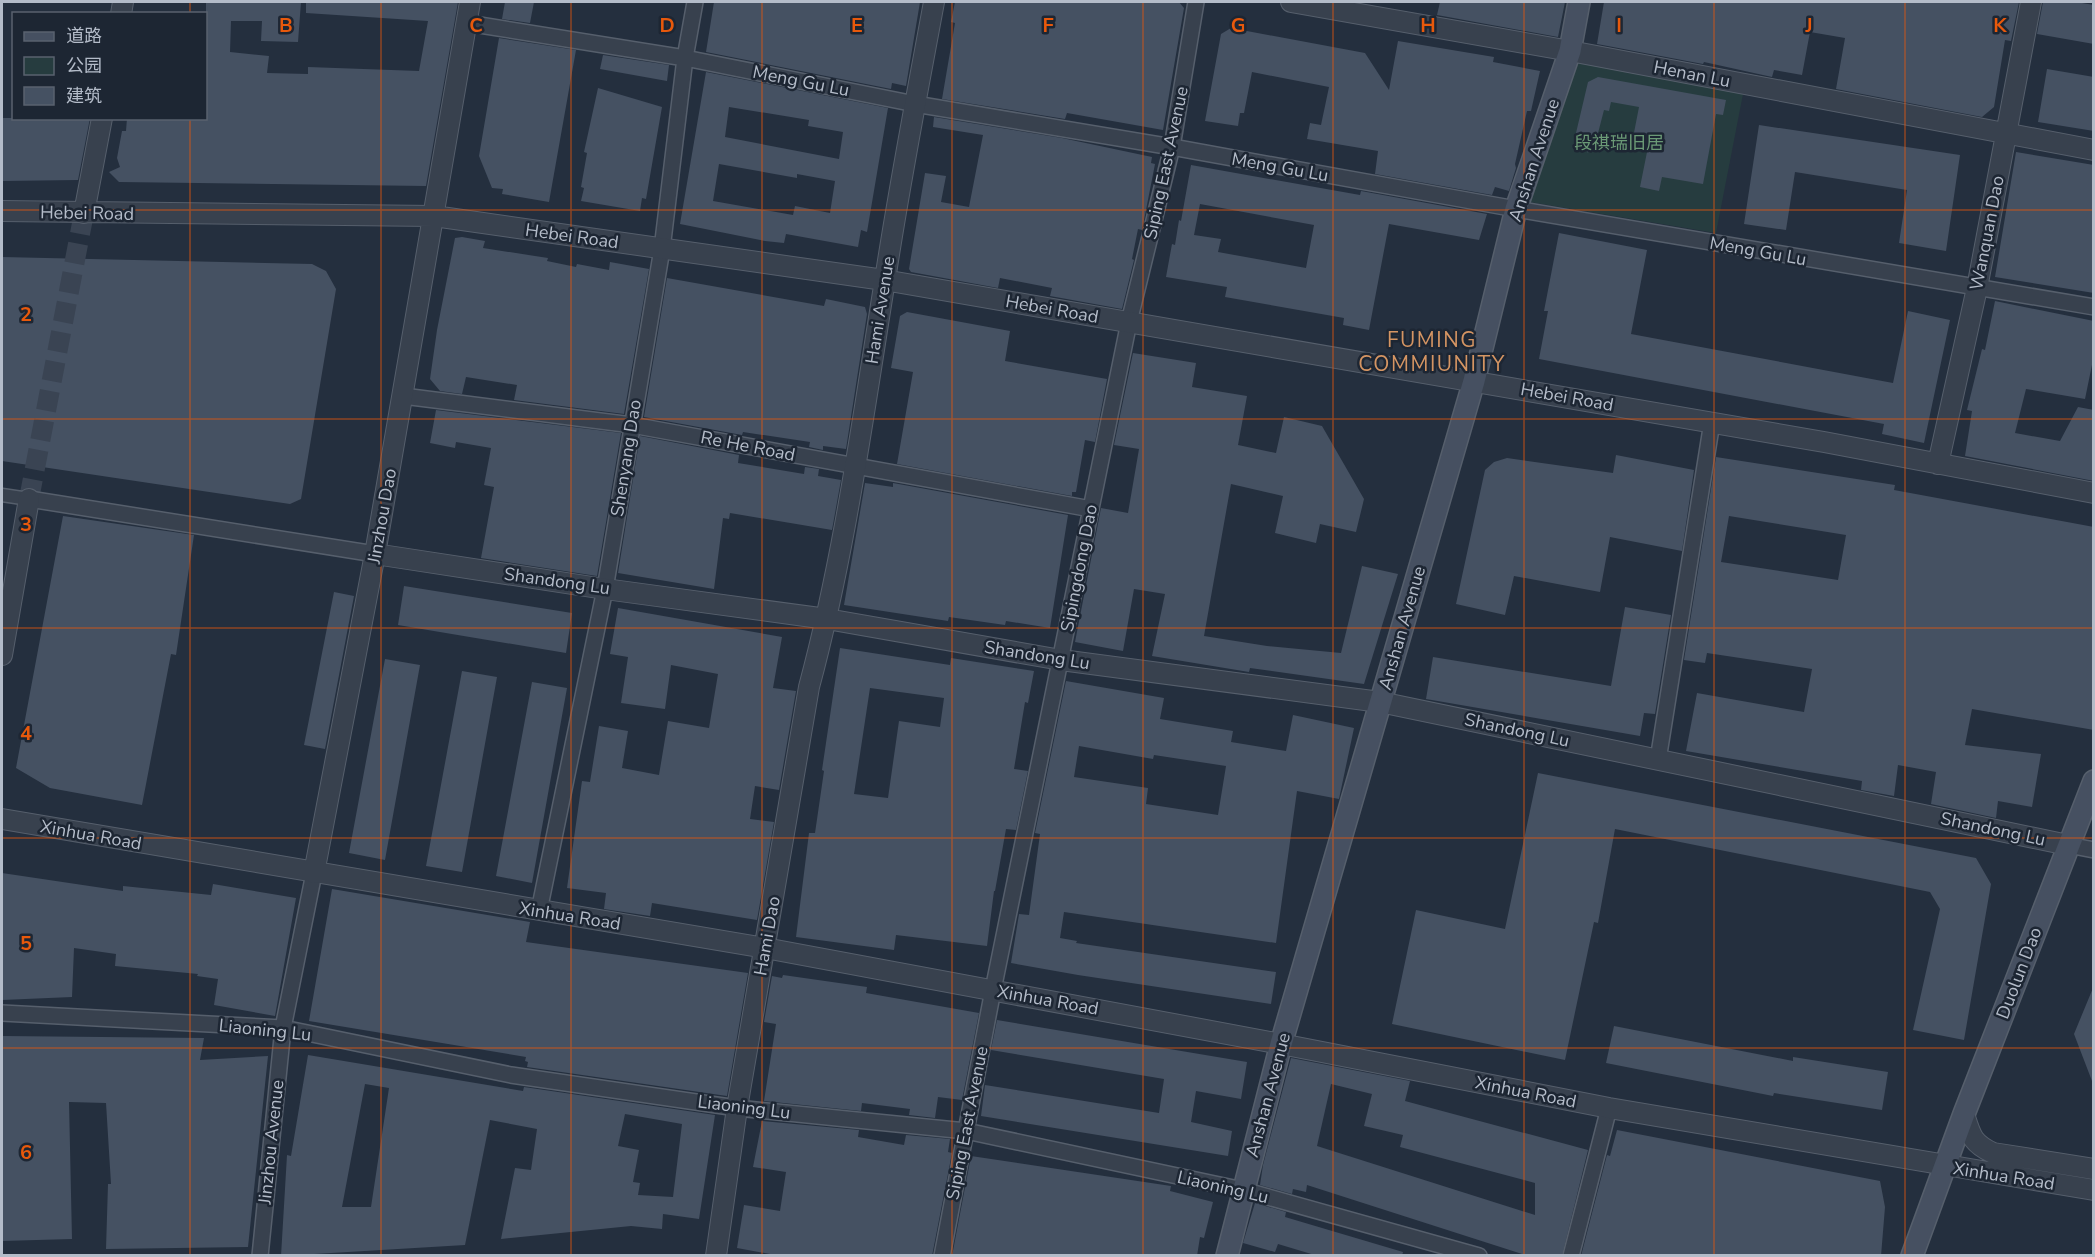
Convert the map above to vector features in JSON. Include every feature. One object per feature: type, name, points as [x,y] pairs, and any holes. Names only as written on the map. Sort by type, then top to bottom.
[{"type":"main road","name":"Anshan Avenue","points":[[1227,1256],[1281,1044],[1474,381],[1516,209],[1570,51],[1579,2]]},
{"type":"main road","name":"Duolun Dao","points":[[1912,1256],[1964,1114],[2094,781]]},
{"type":"street","name":"Jinzhou Dao","points":[[283,1028],[375,554],[470,2]]},
{"type":"street","name":"Shenyang Dao","points":[[539,911],[605,589],[662,249],[685,58],[695,2]]},
{"type":"street","name":"Hami Avenue","points":[[827,619],[856,466],[885,280],[934,2]]},
{"type":"street","name":"Siping East Avenue","points":[[1130,322],[1172,147],[1196,2]]},
{"type":"street","name":"Henan Lu","points":[[1291,2],[1570,51],[2094,150]]},
{"type":"street","name":"Wanquan Dao","points":[[1938,464],[1977,288],[2031,2]]},
{"type":"street","name":"Meng Gu Lu","points":[[467,23],[685,58],[915,104],[1172,147],[1516,209],[2094,306]]},
{"type":"street","points":[[84,213],[102,120]]},
{"type":"street","name":"Hebei Road","points":[[2,211],[434,216],[885,280],[1712,422],[2094,493]]},
{"type":"street","name":"Sipingdong Dao","points":[[993,990],[1130,322]]},
{"type":"street","name":"Re He Road","points":[[403,396],[632,424],[1091,509]]},
{"type":"street","points":[[1658,760],[1712,422]]},
{"type":"street","name":"Shandong Lu","points":[[2,495],[605,589],[827,619],[1061,660],[1380,702],[2068,845]]},
{"type":"street","points":[[2,655],[29,500]]},
{"type":"street","name":"Hami Dao","points":[[716,1256],[737,1108],[809,687],[827,619]]},
{"type":"street","name":"Xinhua Road","points":[[2,819],[765,948],[1609,1108],[2094,1190]]},
{"type":"street","points":[[2068,845],[2094,850]]},
{"type":"street","name":"Siping East Avenue","points":[[942,1256],[993,990]]},
{"type":"street","name":"Liaoning Lu","points":[[2,1013],[283,1028],[511,1075],[737,1108],[966,1131],[1244,1190],[1479,1256]]},
{"type":"street","name":"Jinzhou Avenue","points":[[260,1256],[283,1028]]},
{"type":"street","points":[[1571,1256],[1609,1108]]},
{"type":"street","name":"Xinhua Road","points":[[1964,1114],[1971,1138],[1980,1147],[1994,1153],[2094,1169]]},
{"type":"green space","name":"段祺瑞旧居","points":[[1566,58],[1743,94],[1716,233],[1524,201]]},
{"type":"building","points":[[206,2],[301,2],[298,42],[261,41],[262,21],[231,21],[230,52],[269,56],[267,73],[308,74],[308,67],[419,71],[428,21],[306,13],[306,2],[458,2],[426,186],[119,182],[109,172],[120,167],[117,158],[122,131],[126,131],[127,120],[207,120]]},
{"type":"building","points":[[505,2],[534,2],[530,23],[502,19]]},
{"type":"building","points":[[714,2],[920,2],[906,86],[892,83],[891,89],[706,52]]},
{"type":"building","points":[[955,2],[1179,2],[1184,8],[1163,130],[1067,113],[1065,119],[942,99],[955,23],[951,22]]},
{"type":"building","points":[[1440,2],[1565,2],[1558,37],[1437,15]]},
{"type":"building","points":[[1604,2],[2019,2],[2011,41],[2005,40],[1994,107],[1982,117],[1836,89],[1845,38],[1810,32],[1802,75],[1774,70],[1772,77],[1704,62],[1703,64],[1597,44]]},
{"type":"building","points":[[2043,2],[2076,2],[2094,5],[2094,44],[2037,34]]},
{"type":"building","points":[[1231,28],[1365,53],[1389,90],[1398,41],[1494,57],[1493,62],[1540,71],[1531,111],[1527,111],[1509,191],[1495,187],[1492,195],[1375,174],[1378,151],[1307,139],[1310,123],[1321,125],[1329,87],[1252,72],[1244,113],[1240,113],[1238,126],[1205,121],[1221,34]]},
{"type":"building","points":[[499,38],[576,50],[549,202],[502,194],[503,189],[492,188],[479,156]]},
{"type":"building","points":[[603,55],[669,65],[667,81],[600,69]]},
{"type":"building","points":[[2047,69],[2094,77],[2094,131],[2038,122]]},
{"type":"building","points":[[706,72],[888,108],[867,232],[861,230],[858,247],[786,234],[784,243],[765,241],[680,224]],"holes":[[[729,107],[809,120],[808,126],[843,132],[839,159],[725,137]],[[719,164],[797,178],[797,174],[835,181],[830,213],[795,206],[793,215],[713,201]]]},
{"type":"building","points":[[1598,77],[1726,100],[1723,115],[1716,114],[1703,184],[1662,177],[1659,191],[1640,187],[1647,152],[1631,148],[1639,107],[1611,102],[1609,111],[1604,110],[1597,137],[1592,136],[1588,153],[1576,133],[1588,82]]},
{"type":"building","points":[[598,88],[662,107],[646,199],[642,198],[640,211],[581,201],[587,153],[584,152]]},
{"type":"building","points":[[934,117],[1062,138],[1152,157],[1151,163],[1155,164],[1145,215],[1142,230],[1138,229],[1132,259],[1134,260],[1122,309],[1050,296],[1052,288],[1000,278],[998,288],[911,272],[909,269],[925,173],[946,176],[941,202],[969,207],[983,135],[933,127]]},
{"type":"building","points":[[2,118],[90,120],[78,180],[2,181]]},
{"type":"building","points":[[1759,125],[1960,155],[1946,251],[1899,243],[1907,190],[1795,172],[1786,230],[1744,224]]},
{"type":"building","points":[[2016,152],[2094,165],[2094,293],[1995,277]]},
{"type":"building","points":[[1191,165],[1360,195],[1361,191],[1487,214],[1479,240],[1389,224],[1369,330],[1343,325],[1344,318],[1225,297],[1227,287],[1166,277],[1172,244],[1175,245],[1179,220],[1181,221]],"holes":[[[1200,204],[1314,225],[1306,268],[1218,252],[1221,239],[1194,235]]]},
{"type":"building","points":[[1559,233],[1647,250],[1631,334],[1893,383],[1908,311],[1950,320],[1924,443],[1882,434],[1884,424],[1539,359],[1548,311],[1544,311]]},
{"type":"building","points":[[455,238],[485,241],[483,248],[548,258],[547,261],[576,267],[577,264],[609,270],[610,262],[649,269],[624,414],[514,400],[517,385],[466,377],[462,394],[440,391],[430,379],[437,330]]},
{"type":"building","points":[[2,257],[312,264],[326,271],[336,289],[301,499],[290,504],[2,461]]},
{"type":"building","points":[[667,278],[824,306],[826,299],[865,307],[867,314],[846,449],[823,446],[823,450],[809,447],[810,442],[743,432],[742,435],[644,417]]},
{"type":"building","points":[[1995,301],[2094,321],[2094,355],[2085,399],[2026,389],[2015,433],[2060,441],[2078,407],[2094,410],[2094,481],[1965,456],[1972,411],[1967,410],[1982,349],[1985,350]]},
{"type":"building","points":[[907,312],[1010,331],[1005,361],[1107,379],[1095,442],[1085,440],[1076,492],[1072,492],[1072,496],[897,464],[913,372],[891,368],[900,316]]},
{"type":"building","points":[[1133,353],[1196,363],[1192,387],[1247,396],[1238,445],[1276,453],[1284,417],[1322,426],[1364,499],[1356,532],[1320,524],[1316,543],[1275,533],[1283,496],[1231,484],[1204,636],[1267,646],[1341,653],[1362,566],[1398,574],[1364,684],[1250,668],[1249,672],[1152,656],[1165,594],[1134,589],[1123,651],[1075,642],[1101,508],[1128,513],[1139,449],[1114,445]]},
{"type":"building","points":[[436,410],[621,433],[597,576],[481,558],[494,487],[484,485],[491,448],[456,442],[455,448],[430,443]]},
{"type":"building","points":[[640,436],[739,455],[738,463],[804,474],[805,467],[819,469],[818,476],[841,480],[832,530],[730,513],[729,519],[723,518],[714,589],[618,573]]},
{"type":"building","points":[[1616,455],[1694,470],[1682,551],[1610,537],[1600,592],[1514,576],[1505,615],[1456,604],[1485,470],[1494,462],[1507,458],[1613,473]]},
{"type":"building","points":[[1716,457],[1895,485],[1894,490],[2094,527],[2094,730],[1972,709],[1965,745],[2041,754],[2032,807],[1998,801],[1996,818],[1931,804],[1936,772],[1898,765],[1894,796],[1861,790],[1862,781],[1686,751],[1697,693],[1804,712],[1812,669],[1707,653],[1705,663],[1684,660]],"holes":[[[1729,516],[1846,535],[1838,580],[1721,562]]]},
{"type":"building","points":[[865,483],[893,487],[893,483],[1068,515],[1050,628],[1006,621],[1005,625],[949,617],[948,621],[844,605]]},
{"type":"building","points":[[63,516],[194,535],[176,655],[171,654],[142,805],[50,788],[16,768]]},
{"type":"building","points":[[404,586],[572,613],[566,653],[398,625]]},
{"type":"building","points":[[334,592],[354,596],[325,749],[304,745]]},
{"type":"building","points":[[1625,607],[1671,615],[1655,714],[1644,713],[1640,736],[1426,699],[1433,657],[1611,686]]},
{"type":"building","points":[[618,608],[782,637],[773,688],[796,691],[779,790],[755,786],[750,819],[774,822],[757,920],[652,903],[650,916],[604,909],[606,893],[567,888],[582,781],[590,782],[599,726],[628,731],[622,768],[659,775],[668,721],[709,728],[718,674],[671,665],[665,709],[621,703],[628,657],[610,654]]},
{"type":"building","points":[[840,648],[950,665],[951,658],[1034,671],[1028,703],[1025,702],[1014,769],[1028,771],[1016,830],[1006,829],[994,891],[987,946],[896,935],[894,950],[796,937],[809,833],[815,833],[824,771],[822,770]],"holes":[[[870,688],[944,698],[940,727],[899,721],[888,798],[854,794]]]},
{"type":"building","points":[[385,659],[420,665],[385,860],[349,853]]},
{"type":"building","points":[[462,671],[497,677],[462,872],[426,866]]},
{"type":"building","points":[[1066,681],[1164,698],[1160,719],[1233,731],[1231,742],[1286,751],[1293,715],[1354,728],[1339,799],[1297,791],[1276,943],[1064,912],[1060,938],[1077,941],[1076,943],[1276,972],[1271,1004],[1011,963],[1019,914],[1029,915],[1040,834],[1035,833]],"holes":[[[1079,746],[1153,759],[1154,755],[1226,766],[1218,815],[1146,804],[1148,788],[1074,777]]]},
{"type":"building","points":[[532,682],[567,688],[532,883],[496,876]]},
{"type":"building","points":[[1538,773],[1976,858],[1991,884],[1964,1040],[1913,1030],[1940,909],[1930,892],[1615,829],[1598,923],[1594,922],[1565,1060],[1392,1024],[1416,910],[1505,929]]},
{"type":"building","points":[[2,873],[123,891],[123,886],[211,895],[213,884],[296,898],[275,1016],[214,1005],[218,979],[197,976],[198,974],[115,966],[116,954],[74,948],[72,997],[2,1000]]},
{"type":"building","points":[[332,889],[530,922],[526,942],[748,973],[727,1096],[527,1067],[526,1057],[309,1021]]},
{"type":"building","points":[[783,975],[867,987],[866,993],[979,1013],[962,1100],[938,1097],[935,1118],[909,1115],[910,1109],[862,1103],[861,1111],[764,1101],[776,1024],[764,1022],[772,976],[782,978]]},
{"type":"building","points":[[2093,988],[2094,1080],[2092,1081],[2074,1034]]},
{"type":"building","points":[[997,1020],[1247,1062],[1241,1099],[1196,1091],[1191,1122],[1232,1131],[1228,1156],[981,1116],[985,1085],[1159,1113],[1164,1079],[991,1050]]},
{"type":"building","points":[[1614,1026],[1793,1061],[1793,1057],[1888,1072],[1882,1110],[1774,1093],[1773,1096],[1606,1063]]},
{"type":"building","points":[[2,1036],[204,1038],[200,1060],[268,1056],[248,1247],[106,1249],[108,1184],[111,1184],[106,1103],[69,1102],[72,1239],[2,1241]]},
{"type":"building","points":[[308,1055],[523,1091],[524,1087],[715,1115],[699,1219],[663,1214],[662,1229],[631,1226],[501,1239],[515,1168],[531,1170],[537,1129],[490,1120],[465,1245],[281,1256],[287,1155],[291,1156]],"holes":[[[365,1084],[389,1088],[371,1207],[342,1207]],[[625,1114],[682,1124],[673,1197],[638,1195],[640,1183],[633,1182],[639,1150],[618,1146]]]},
{"type":"building","points":[[1291,1058],[1410,1081],[1405,1101],[1588,1150],[1562,1256],[1528,1256],[1307,1185],[1306,1192],[1293,1189],[1292,1194],[1260,1185],[1263,1165]],"holes":[[[1331,1084],[1372,1094],[1364,1126],[1403,1135],[1400,1147],[1535,1183],[1535,1215],[1317,1146]]]},
{"type":"building","points":[[762,1121],[859,1130],[858,1137],[904,1145],[906,1135],[950,1139],[948,1152],[952,1153],[932,1256],[781,1256],[737,1248],[744,1205],[780,1211],[786,1172],[753,1167]]},
{"type":"building","points":[[1617,1130],[1880,1181],[1885,1207],[1881,1256],[1581,1256],[1607,1155],[1610,1156]]},
{"type":"building","points":[[971,1156],[1171,1186],[1170,1191],[1213,1202],[1204,1238],[1200,1237],[1197,1256],[952,1256]]},
{"type":"building","points":[[1255,1203],[1286,1212],[1285,1217],[1403,1252],[1402,1256],[1318,1256],[1278,1244],[1275,1252],[1243,1243]]},
{"type":"tunnel","points":[[29,499],[84,213]]},
{"type":"district","name":"FUMING COMMIUNITY","points":[[1432,352]]}]
